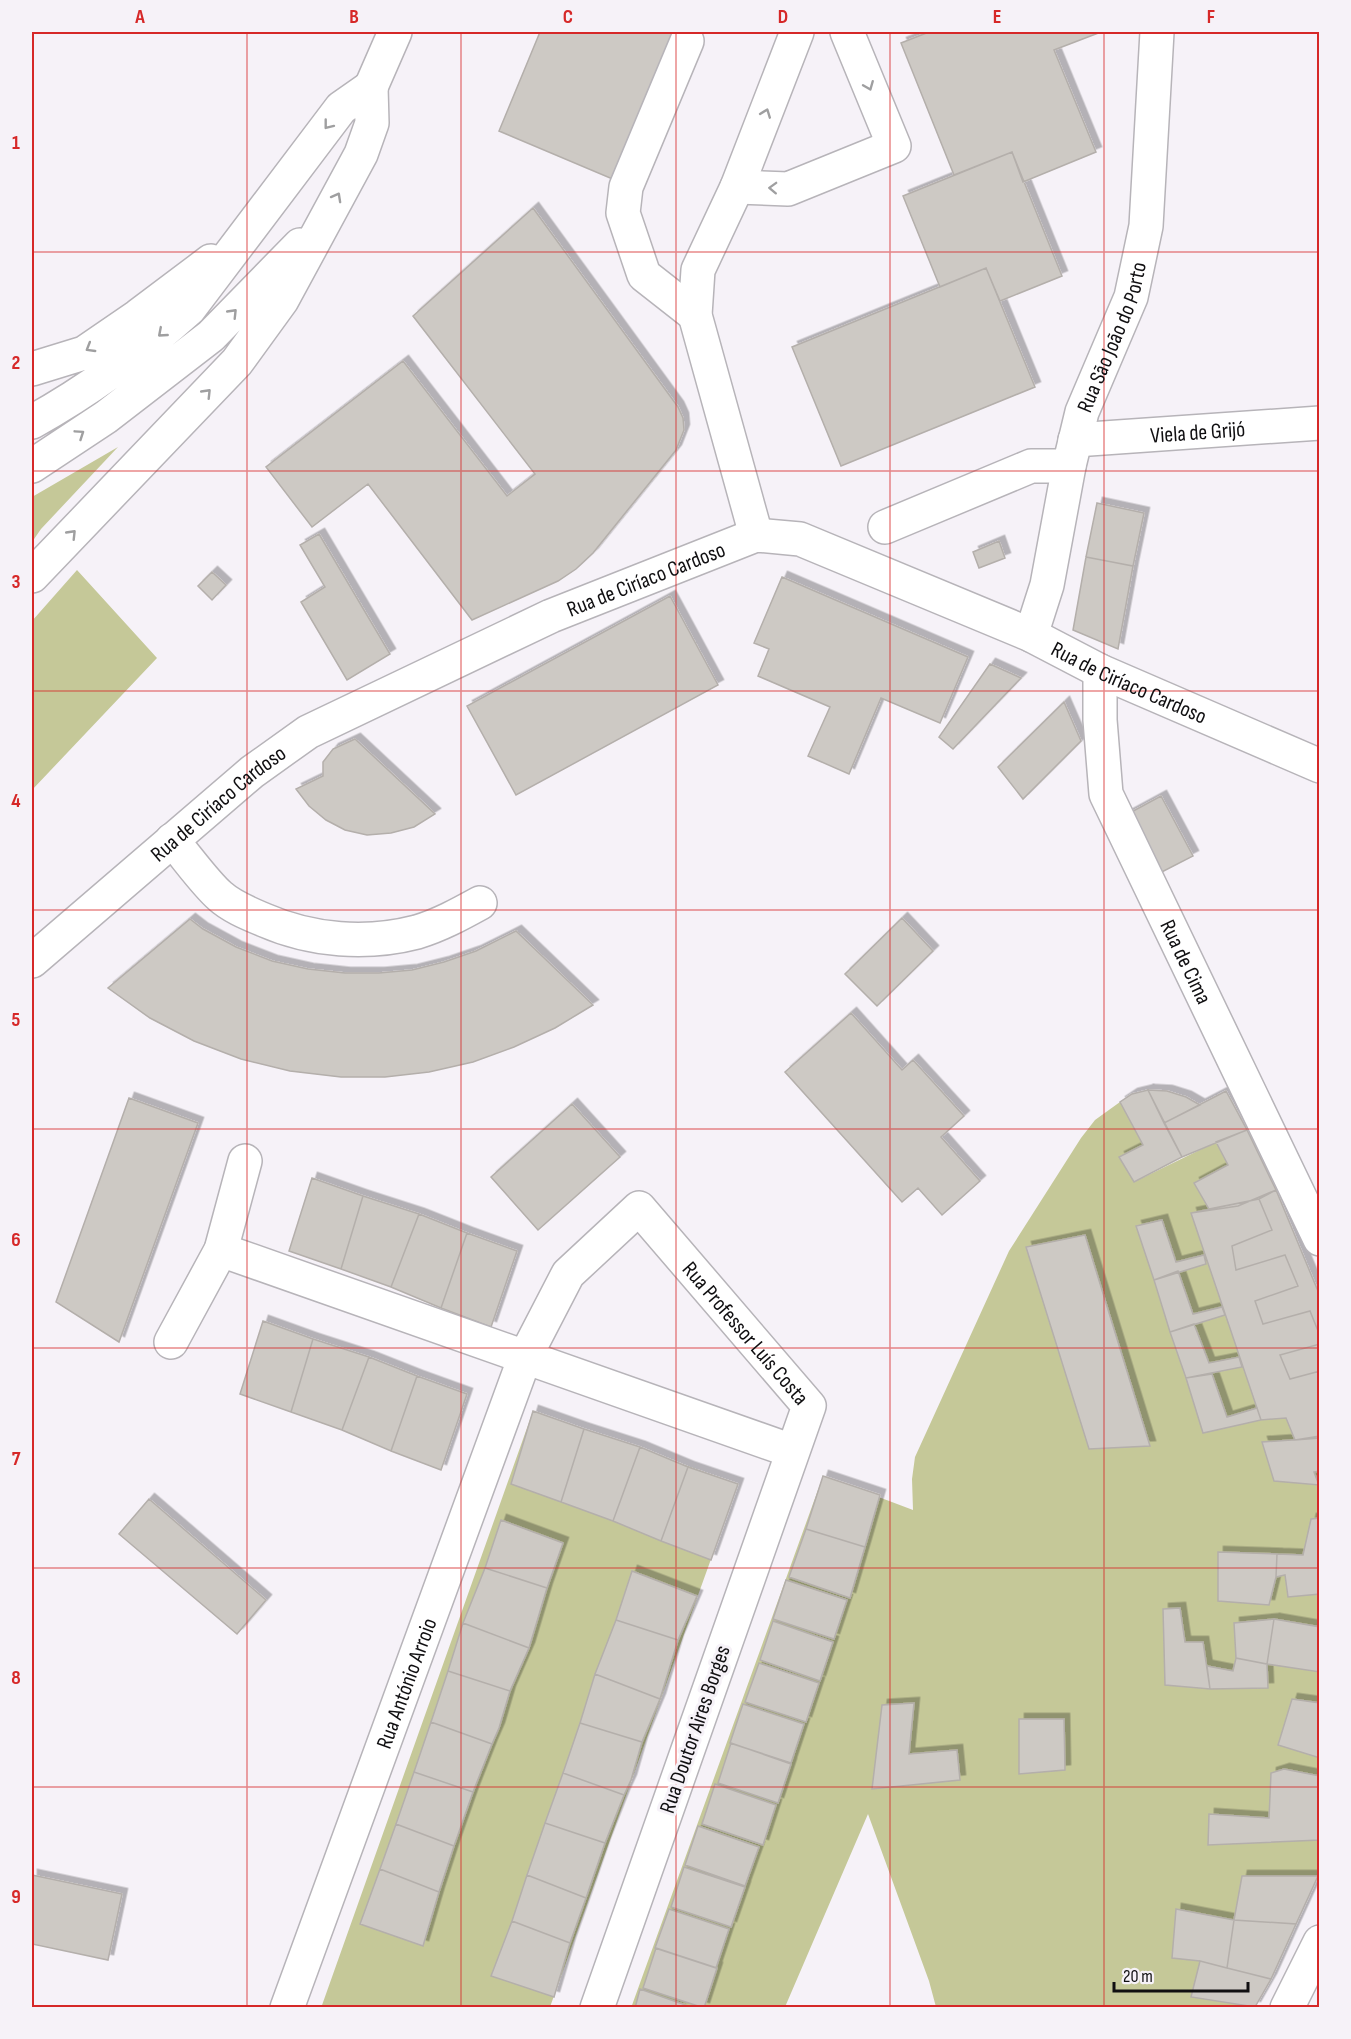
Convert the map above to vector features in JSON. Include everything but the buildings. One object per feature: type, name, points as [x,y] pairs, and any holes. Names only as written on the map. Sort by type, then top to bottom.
[{"type":"main road","points":[[32,576],[237,362],[282,300],[361,154],[372,123],[371,87],[395,32]]},
{"type":"main road","points":[[756,535],[696,315],[699,270],[737,187],[797,32]]},
{"type":"main road","points":[[737,187],[788,189],[894,146],[847,32]]},
{"type":"main road","name":"Rua São João do Porto","points":[[1031,635],[1047,585],[1082,412],[1131,297],[1146,226],[1157,32]]},
{"type":"main road","points":[[687,41],[626,187],[623,213],[644,275],[696,315]]},
{"type":"main road","points":[[32,422],[158,337],[189,309],[341,108],[371,87]]},
{"type":"main road","points":[[32,466],[105,417],[211,336],[321,225]]},
{"type":"main road","points":[[32,369],[84,353],[138,316],[239,240]]},
{"type":"main road","name":"Viela de Grijó","points":[[885,527],[1031,466],[1072,453],[1320,423]]},
{"type":"main road","name":"Rua de Ciríaco Cardoso","points":[[32,961],[252,772],[308,732],[551,615],[756,535],[800,539],[1031,635],[1100,672],[1320,766]]},
{"type":"main road","name":"Rua de Cima","points":[[1100,672],[1100,720],[1106,794],[1320,1239]]},
{"type":"main road","points":[[172,840],[220,896],[249,914],[281,928],[315,936],[349,939],[383,938],[417,932],[450,920],[480,903]]},
{"type":"main road","points":[[171,1342],[221,1250],[245,1161]]},
{"type":"main road","name":"Rua Professor Luís Costa","points":[[525,1357],[568,1274],[639,1208],[809,1406],[792,1451]]},
{"type":"main road","points":[[221,1250],[792,1451]]},
{"type":"main road","name":"Rua António Arroio","points":[[287,2007],[525,1357]]},
{"type":"main road","name":"Rua Doutor Aires Borges","points":[[597,2007],[792,1451]]},
{"type":"main road","points":[[1287,2007],[1320,1942]]},
{"type":"green space","points":[[118,447],[41,529],[32,542],[32,497]]},
{"type":"green space","points":[[77,570],[157,658],[32,790],[32,621]]},
{"type":"green space","points":[[1120,1102],[1143,1145],[1119,1157],[1134,1182],[1216,1142],[1228,1165],[1194,1183],[1209,1209],[1258,1199],[1320,1296],[1319,1873],[1271,1979],[1255,2007],[936,2007],[929,1981],[868,1814],[785,2007],[631,2008],[823,1476],[913,1510],[912,1479],[915,1457],[1009,1251],[1081,1138],[1095,1120]]},
{"type":"green space","points":[[533,1411],[738,1484],[550,2007],[321,2008]]}]
